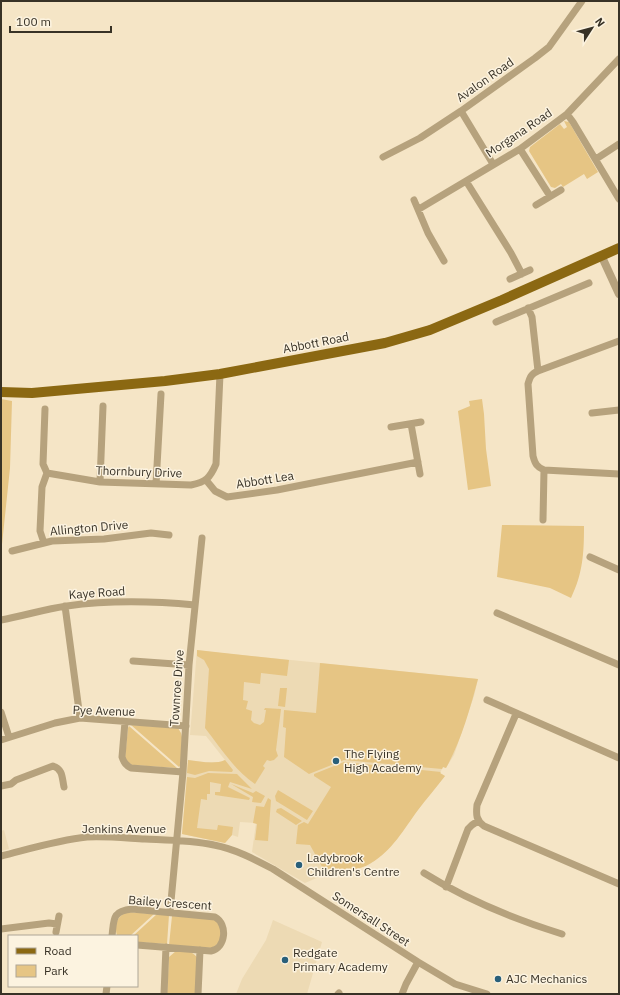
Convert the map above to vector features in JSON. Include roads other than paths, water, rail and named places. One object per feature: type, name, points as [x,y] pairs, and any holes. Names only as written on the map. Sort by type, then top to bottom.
[{"type":"main road","name":"Abbott Road","points":[[1,392],[32,393],[163,382],[220,374],[385,343],[430,330],[602,257],[619,248]]},
{"type":"street","name":"Avalon Road","points":[[382,156],[420,138],[461,111],[535,58],[549,47],[582,1]]},
{"type":"street","name":"Morgana Road","points":[[419,209],[520,149],[567,114],[619,59]]},
{"type":"street","points":[[461,111],[493,164]]},
{"type":"street","points":[[567,114],[596,159],[619,199]]},
{"type":"street","points":[[596,159],[619,144]]},
{"type":"street","points":[[520,149],[550,196]]},
{"type":"street","points":[[466,181],[511,253],[522,274]]},
{"type":"street","points":[[536,204],[561,190]]},
{"type":"street","points":[[414,200],[428,233],[444,261]]},
{"type":"street","points":[[602,257],[619,294]]},
{"type":"street","points":[[510,279],[530,270]]},
{"type":"street","points":[[496,322],[589,283]]},
{"type":"street","points":[[528,308],[532,317],[538,370]]},
{"type":"street","points":[[619,341],[538,370],[530,377],[528,384],[534,462],[538,468],[544,470],[619,474]]},
{"type":"street","points":[[206,480],[211,475],[216,464],[220,374]]},
{"type":"street","points":[[156,484],[161,394]]},
{"type":"street","points":[[100,482],[103,406]]},
{"type":"street","points":[[44,543],[40,531],[42,487],[47,473],[43,464],[45,409]]},
{"type":"street","points":[[592,413],[619,410]]},
{"type":"street","points":[[391,427],[421,422]]},
{"type":"street","points":[[412,424],[420,474]]},
{"type":"street","name":"Abbott Lea","points":[[206,480],[215,491],[227,496],[277,490],[418,462]]},
{"type":"street","points":[[543,520],[544,470]]},
{"type":"street","name":"Thornbury Drive","points":[[47,473],[100,482],[191,485],[206,480]]},
{"type":"street","name":"Allington Drive","points":[[12,551],[44,543],[151,533],[169,535]]},
{"type":"street","name":"Townroe Drive","points":[[170,912],[202,538]]},
{"type":"street","points":[[590,557],[619,570]]},
{"type":"street","name":"Kaye Road","points":[[1,620],[65,606],[105,602],[158,602],[195,606]]},
{"type":"street","points":[[65,606],[80,718]]},
{"type":"street","points":[[497,613],[619,665]]},
{"type":"street","points":[[133,661],[190,666]]},
{"type":"street","points":[[487,700],[619,758]]},
{"type":"street","points":[[1,712],[9,737]]},
{"type":"street","points":[[516,714],[477,805],[476,815],[478,822],[484,826],[619,884]]},
{"type":"street","name":"Pye Avenue","points":[[1,740],[55,723],[80,718],[186,726]]},
{"type":"street","points":[[125,722],[122,757],[126,766],[131,768],[182,772]]},
{"type":"street","points":[[1,786],[11,784],[16,780],[53,766],[59,768],[64,787]]},
{"type":"street","points":[[446,887],[468,829],[472,824],[478,822]]},
{"type":"street","name":"Jenkins Avenue","points":[[1,856],[54,843],[88,837],[176,840]]},
{"type":"street","name":"Somersall Street","points":[[176,840],[214,845],[232,850],[257,860],[455,984],[487,994]]},
{"type":"street","points":[[424,873],[446,887],[518,920],[562,934]]},
{"type":"street","name":"Bailey Crescent","points":[[112,935],[114,918],[117,913],[123,910],[132,909],[215,917],[220,920],[223,926],[222,942],[220,947],[216,950],[211,951],[138,945]]},
{"type":"street","points":[[56,932],[59,916]]},
{"type":"street","points":[[1,929],[49,923],[57,924]]},
{"type":"street","points":[[164,994],[166,947]]},
{"type":"street","points":[[198,994],[200,950]]},
{"type":"street","points":[[402,994],[418,962]]},
{"type":"place","name":"The Flying High Academy","points":[[336,761]]},
{"type":"place","name":"Ladybrook Children's Centre","points":[[299,865]]},
{"type":"place","name":"Redgate Primary Academy","points":[[285,960]]},
{"type":"place","name":"AJC Mechanics","points":[[498,979]]}]
